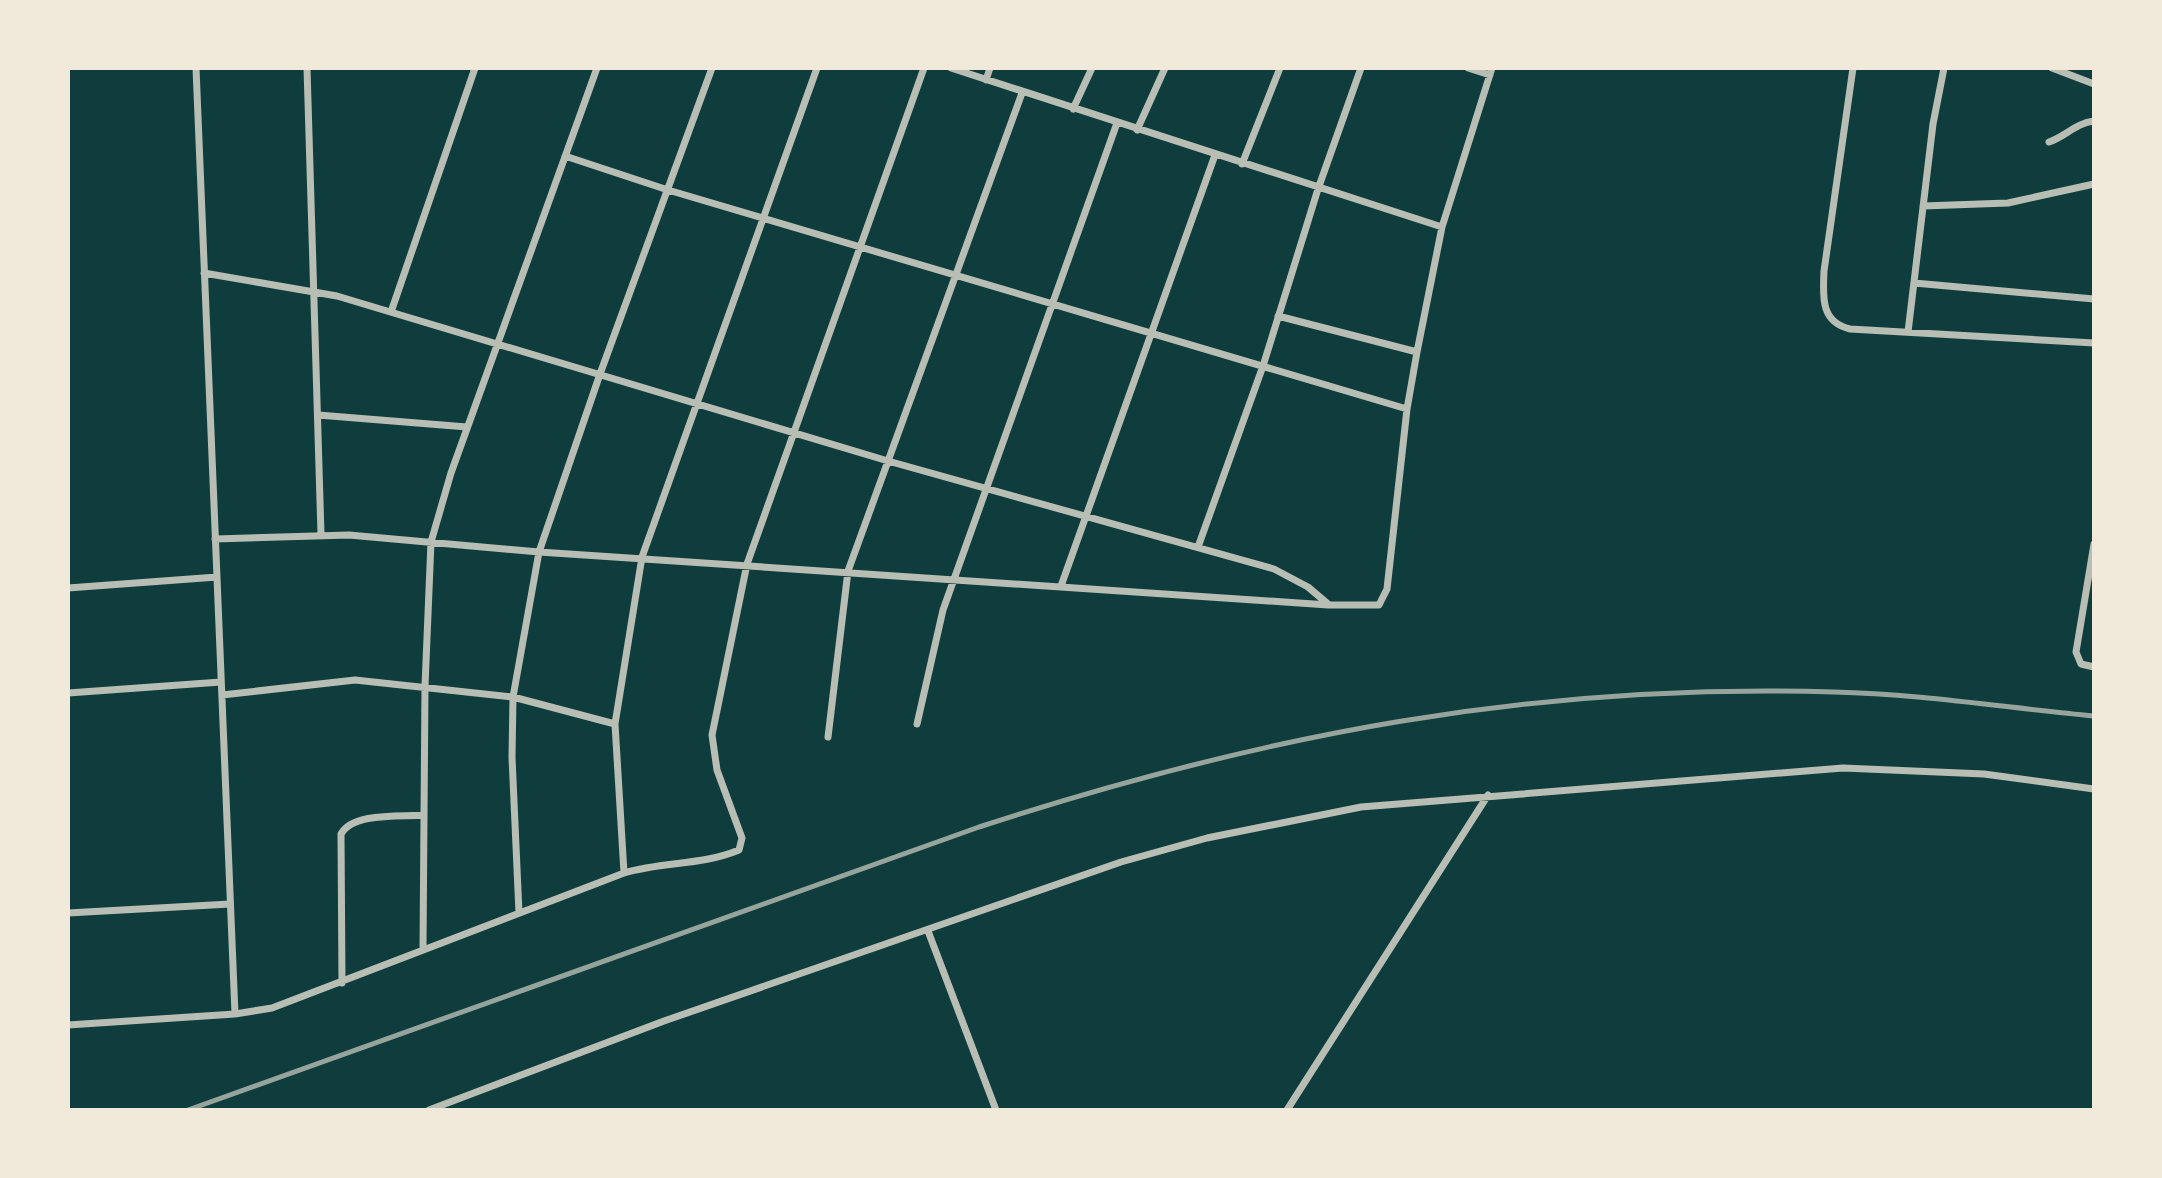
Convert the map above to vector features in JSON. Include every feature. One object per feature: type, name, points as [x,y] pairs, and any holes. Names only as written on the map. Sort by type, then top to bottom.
[{"type":"street","points":[[196,68],[234,1014]]},
{"type":"street","points":[[307,68],[321,534]]},
{"type":"street","points":[[391,312],[475,68]]},
{"type":"street","points":[[423,949],[425,686],[431,542],[467,427],[597,68]]},
{"type":"street","points":[[519,913],[512,757],[513,697],[538,552],[712,68]]},
{"type":"street","points":[[624,873],[615,724],[642,556],[817,68]]},
{"type":"street","points":[[68,1025],[234,1014],[293,1003],[423,949],[624,873],[671,862],[713,861],[739,850],[742,845],[717,770],[712,735],[747,564],[924,68]]},
{"type":"street","points":[[951,68],[1318,189],[1443,227]]},
{"type":"street","points":[[986,80],[990,68]]},
{"type":"street","points":[[1073,109],[1092,68]]},
{"type":"street","points":[[1137,130],[1164,68]]},
{"type":"street","points":[[1242,164],[1280,68]]},
{"type":"street","points":[[1198,547],[1263,366],[1318,189],[1361,68]]},
{"type":"street","points":[[215,539],[321,534],[538,552],[642,556],[1328,605],[1379,605],[1385,599],[1407,409],[1443,227],[1491,72],[1468,68]]},
{"type":"street","points":[[1853,68],[1836,177],[1823,297],[1830,319],[1839,326],[2094,343]]},
{"type":"street","points":[[1908,332],[1923,206],[1944,68]]},
{"type":"street","points":[[2052,68],[2094,84]]},
{"type":"street","points":[[828,737],[848,571],[1022,93]]},
{"type":"street","points":[[2049,142],[2079,124],[2094,121]]},
{"type":"street","points":[[918,724],[935,640],[954,579],[1117,123]]},
{"type":"street","points":[[1061,586],[1215,155]]},
{"type":"street","points":[[565,156],[764,219],[1407,409]]},
{"type":"street","points":[[1923,206],[2008,203],[2094,184]]},
{"type":"street","points":[[204,274],[314,290],[888,461],[1087,514],[1292,577],[1328,605]]},
{"type":"street","points":[[1914,283],[2094,299]]},
{"type":"street","points":[[1278,316],[1417,352]]},
{"type":"street","points":[[318,415],[467,427]]},
{"type":"street","points":[[2094,544],[2076,652],[2081,664],[2094,667]]},
{"type":"street","points":[[68,588],[217,577]]},
{"type":"street","points":[[222,695],[355,680],[513,697],[615,724]]},
{"type":"street","points":[[68,693],[221,682]]},
{"type":"street","points":[[429,1110],[664,1021],[1121,862],[1207,838],[1362,807],[1843,768],[1984,774],[2094,789]]},
{"type":"street","points":[[1287,1110],[1488,795]]},
{"type":"street","points":[[342,983],[341,834],[345,827],[356,821],[424,815]]},
{"type":"street","points":[[68,913],[230,904]]},
{"type":"street","points":[[928,931],[996,1110]]},
{"type":"railway","points":[[188,1110],[979,827],[1191,765],[1296,741],[1400,721],[1506,706],[1613,696],[1722,691],[1867,693],[2094,716]]}]
